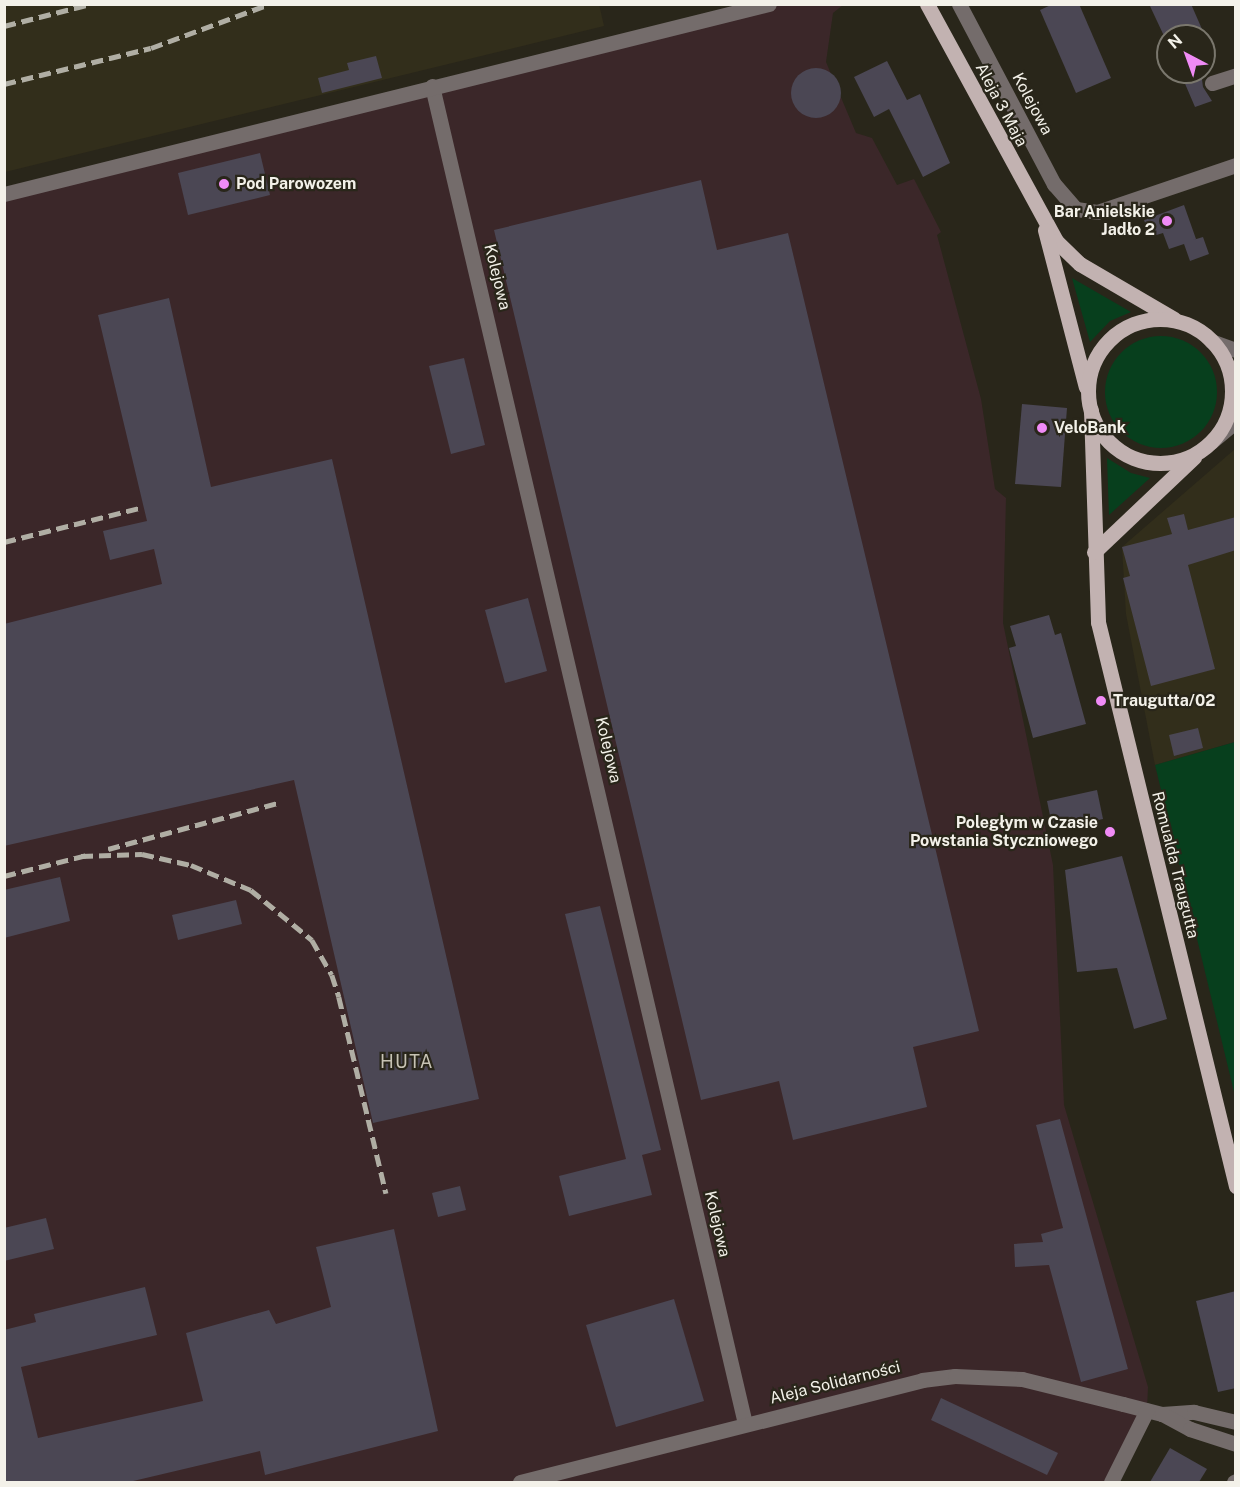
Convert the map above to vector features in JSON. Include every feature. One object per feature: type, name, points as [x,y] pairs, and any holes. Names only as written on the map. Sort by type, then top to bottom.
[{"type":"main road","name":"Aleja 3 Maja","points":[[927,4],[1043,222],[1087,388]]},
{"type":"main road","name":"Aleja 3 Maja","points":[[1043,222],[1080,264],[1179,322]]},
{"type":"main road","points":[[1094,552],[1207,445],[1224,425],[1232,394],[1226,363],[1211,341],[1179,322],[1147,321],[1118,333],[1097,357],[1087,388],[1091,410],[1099,429],[1113,446],[1142,461],[1174,462],[1207,445]]},
{"type":"main road","name":"Romualda Traugutta","points":[[1091,410],[1094,596],[1102,644],[1236,1185]]},
{"type":"street","points":[[4,194],[769,4]]},
{"type":"street","name":"Kolejowa","points":[[959,4],[1054,184],[1065,201],[1082,212],[1097,213],[1236,165]]},
{"type":"street","points":[[1216,82],[1236,75]]},
{"type":"street","name":"Kolejowa","points":[[432,86],[745,1424]]},
{"type":"street","points":[[1211,341],[1236,350]]},
{"type":"street","points":[[1207,445],[1236,421]]},
{"type":"street","name":"Aleja Solidarności","points":[[520,1482],[745,1424],[955,1376],[1022,1379],[1155,1412],[1190,1429],[1236,1444]]},
{"type":"street","points":[[1111,1482],[1155,1412]]},
{"type":"street","name":"Aleja Solidarności","points":[[1155,1412],[1194,1412],[1236,1422]]},
{"type":"shaded area","points":[[599,4],[604,26],[5,172],[4,5]]},
{"type":"shaded area","points":[[769,4],[843,5],[833,13],[826,62],[856,133],[872,138],[897,185],[914,179],[941,232],[937,235],[981,399],[995,489],[1006,498],[1003,623],[1053,865],[1064,1105],[1148,1387],[1147,1410],[1111,1482],[5,1482],[4,194]]},
{"type":"shaded area","points":[[1235,449],[1235,742],[1155,765],[1126,614],[1122,547]]},
{"type":"green space","points":[[1072,278],[1131,312],[1110,321],[1090,342]]},
{"type":"green space","points":[[1161,336],[1182,341],[1200,353],[1212,371],[1217,392],[1212,413],[1200,431],[1182,443],[1161,448],[1140,443],[1122,431],[1110,413],[1105,392],[1110,371],[1122,353],[1140,341]]},
{"type":"green space","points":[[1107,458],[1131,473],[1150,478],[1109,515]]},
{"type":"green space","points":[[1236,742],[1235,1096],[1155,765]]},
{"type":"building","points":[[1053,4],[1079,4],[1111,78],[1076,93],[1040,10]]},
{"type":"building","points":[[1149,4],[1191,4],[1200,24],[1158,24]]},
{"type":"building","points":[[376,56],[382,78],[322,93],[318,78],[349,70],[347,63]]},
{"type":"building","points":[[887,61],[907,100],[920,94],[950,163],[923,177],[889,109],[874,117],[854,77]]},
{"type":"building","points":[[811,68],[821,68],[834,75],[841,88],[841,98],[834,111],[821,118],[811,118],[802,114],[795,107],[791,98],[791,88],[795,79],[802,72]]},
{"type":"building","points":[[1185,84],[1203,84],[1212,101],[1195,107]]},
{"type":"building","name":"Pod Parowozem","points":[[260,153],[270,195],[188,215],[178,173]]},
{"type":"building","points":[[701,180],[717,250],[788,233],[979,1031],[913,1047],[927,1107],[793,1140],[779,1081],[701,1100],[494,230]]},
{"type":"building","points":[[1184,205],[1196,239],[1193,240],[1203,237],[1209,254],[1190,261],[1184,244],[1169,249],[1163,233],[1150,237],[1144,220]]},
{"type":"building","points":[[169,298],[211,487],[332,459],[479,1099],[373,1123],[294,780],[4,846],[4,624],[162,584],[154,549],[110,560],[103,531],[147,521],[98,315]]},
{"type":"building","points":[[464,358],[485,445],[451,454],[429,366]]},
{"type":"building","name":"VeloBank","points":[[1022,404],[1067,408],[1061,487],[1015,484]]},
{"type":"building","points":[[1184,514],[1188,530],[1236,517],[1236,550],[1188,565],[1215,669],[1151,686],[1123,578],[1130,576],[1122,547],[1172,534],[1167,518]]},
{"type":"building","points":[[528,598],[547,671],[505,683],[485,610]]},
{"type":"building","points":[[1049,615],[1055,635],[1061,633],[1086,724],[1033,738],[1009,648],[1016,646],[1010,626]]},
{"type":"building","points":[[1198,728],[1203,748],[1174,756],[1169,735]]},
{"type":"building","points":[[1097,790],[1103,819],[1053,830],[1047,801]]},
{"type":"building","points":[[1122,856],[1167,1019],[1134,1029],[1117,968],[1077,972],[1065,870]]},
{"type":"building","points":[[60,877],[70,921],[4,938],[4,890]]},
{"type":"building","points":[[236,900],[242,924],[178,940],[172,915]]},
{"type":"building","points":[[600,906],[661,1150],[642,1155],[652,1195],[569,1216],[559,1176],[626,1159],[565,914]]},
{"type":"building","points":[[1060,1119],[1128,1369],[1081,1382],[1049,1265],[1015,1267],[1014,1244],[1043,1242],[1041,1234],[1063,1228],[1036,1125]]},
{"type":"building","points":[[460,1186],[466,1210],[438,1217],[432,1193]]},
{"type":"building","points":[[46,1218],[54,1249],[4,1261],[4,1228]]},
{"type":"building","points":[[394,1229],[438,1431],[265,1475],[260,1451],[129,1482],[4,1482],[4,1330],[36,1322],[34,1314],[145,1287],[157,1335],[21,1367],[38,1438],[203,1401],[186,1333],[269,1310],[276,1324],[331,1307],[316,1247]]},
{"type":"building","points":[[1236,1291],[1236,1388],[1218,1392],[1196,1301]]},
{"type":"building","points":[[674,1299],[704,1401],[616,1427],[586,1325]]},
{"type":"building","points":[[941,1398],[1058,1453],[1047,1475],[931,1420]]},
{"type":"building","points":[[1170,1448],[1207,1469],[1199,1482],[1150,1482]]},
{"type":"railway","points":[[4,26],[90,4]]},
{"type":"railway","points":[[4,84],[151,48],[269,4]]},
{"type":"railway","points":[[4,542],[139,508]]},
{"type":"railway","points":[[108,849],[281,802]]},
{"type":"railway","points":[[81,856],[142,854],[191,865],[251,890],[312,940],[332,975],[339,997],[386,1193]]},
{"type":"railway","points":[[4,876],[87,855]]},
{"type":"place","name":"Pod Parowozem","points":[[224,184]]},
{"type":"place","name":"Bar Anielskie Jadło 2","points":[[1167,221]]},
{"type":"place","name":"VeloBank","points":[[1042,428]]},
{"type":"place","name":"Traugutta/02","points":[[1101,701]]},
{"type":"place","name":"Poległym w Czasie Powstania Styczniowego","points":[[1110,832]]},
{"type":"district","name":"HUTA","points":[[407,1062]]}]
